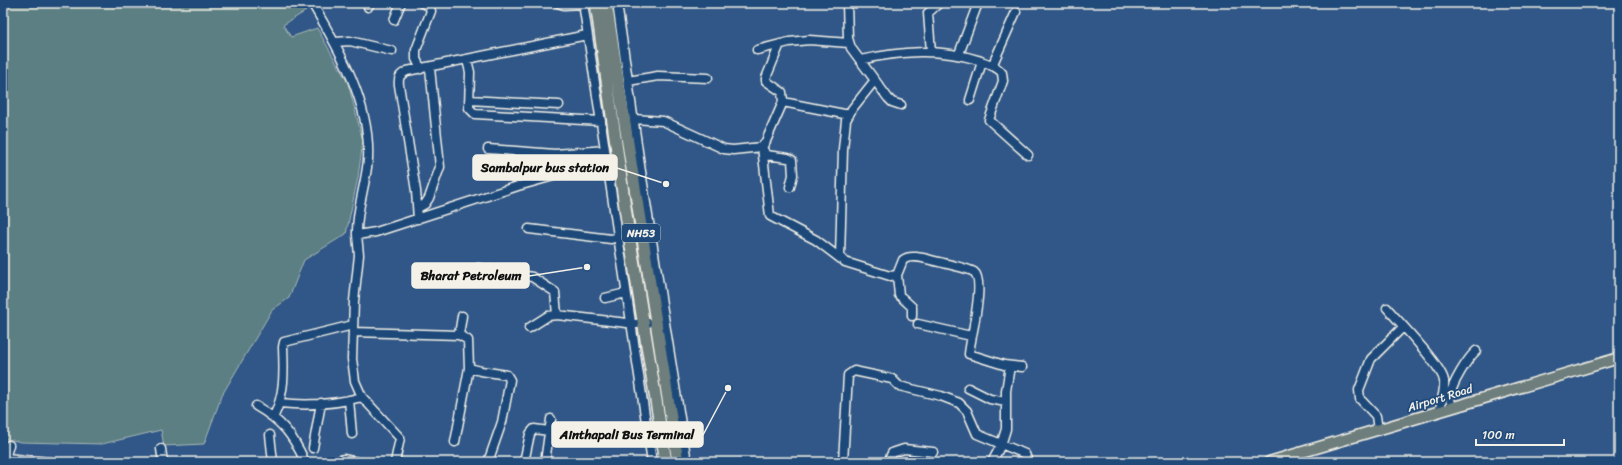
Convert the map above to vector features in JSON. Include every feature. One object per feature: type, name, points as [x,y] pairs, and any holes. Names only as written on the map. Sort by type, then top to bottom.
[{"type":"highway","name":"NH53","points":[[596,3],[628,228],[666,462]]},
{"type":"highway","name":"NH53","points":[[606,3],[661,325],[678,462]]},
{"type":"main road","name":"Airport Road","points":[[1269,462],[1619,358]]},
{"type":"street","points":[[312,3],[335,42],[353,79],[367,136],[368,160],[358,217],[357,235],[359,255],[352,359],[355,381],[362,397],[400,438],[395,462]]},
{"type":"street","points":[[394,20],[401,3]]},
{"type":"street","points":[[418,208],[425,204],[440,167],[440,157],[426,68],[416,59],[416,50],[431,11],[429,6],[422,3]]},
{"type":"street","points":[[558,3],[564,5],[583,4],[652,462]]},
{"type":"street","points":[[618,3],[661,325],[687,462]]},
{"type":"street","points":[[847,3],[849,43],[888,98],[892,102],[901,105]]},
{"type":"street","points":[[931,52],[928,13],[939,3]]},
{"type":"street","points":[[959,54],[978,3]]},
{"type":"street","points":[[992,66],[1016,12]]},
{"type":"street","points":[[418,219],[416,191],[398,78],[401,74],[407,71],[587,35]]},
{"type":"street","points":[[756,50],[780,44],[809,40],[849,43]]},
{"type":"street","points":[[335,42],[350,41],[392,51]]},
{"type":"street","points":[[634,119],[663,121],[724,149],[733,150],[762,146],[766,141],[782,102],[782,92],[766,81],[780,44]]},
{"type":"street","points":[[860,60],[900,52],[931,52],[959,54],[1000,70],[1003,77],[989,120],[1028,155]]},
{"type":"street","points":[[467,60],[470,72],[469,108],[475,114],[601,121]]},
{"type":"street","points":[[970,100],[982,62]]},
{"type":"street","points":[[628,81],[658,76],[708,78]]},
{"type":"street","points":[[841,259],[839,253],[845,128],[849,115],[875,80]]},
{"type":"street","points":[[469,100],[558,105]]},
{"type":"street","points":[[782,102],[849,115]]},
{"type":"street","points":[[762,146],[766,155],[788,158],[792,160],[793,175],[790,187]]},
{"type":"street","points":[[762,146],[770,216],[816,240],[845,262],[886,276],[897,275]]},
{"type":"street","points":[[488,149],[555,154],[605,150]]},
{"type":"street","points":[[357,235],[376,232],[518,186],[607,161]]},
{"type":"street","points":[[416,191],[433,187]]},
{"type":"street","points":[[528,229],[611,239],[618,237]]},
{"type":"street","points":[[912,316],[912,306],[899,295],[897,275],[903,260],[911,257],[940,262],[975,273],[979,284],[969,354],[1010,366],[1022,367]]},
{"type":"street","points":[[478,268],[532,277],[555,292],[557,315]]},
{"type":"street","points":[[604,298],[626,293]]},
{"type":"street","points":[[1387,308],[1443,375],[1445,382],[1439,412]]},
{"type":"street","points":[[529,328],[548,316],[557,315],[661,325]]},
{"type":"street","points":[[459,335],[462,316]]},
{"type":"street","points":[[918,324],[971,336]]},
{"type":"street","points":[[1378,430],[1376,416],[1360,399],[1358,390],[1371,359],[1403,327]]},
{"type":"street","points":[[274,416],[280,403],[284,383],[284,342],[354,328],[459,335],[468,340],[469,368],[455,442]]},
{"type":"street","points":[[1452,408],[1450,399],[1452,389],[1468,359],[1476,352]]},
{"type":"street","points":[[992,462],[1002,445],[1007,422],[1006,402],[1010,366]]},
{"type":"street","points":[[469,368],[507,375],[510,380],[502,422],[488,462]]},
{"type":"street","points":[[843,462],[848,375],[854,371],[892,379],[902,387],[941,396],[959,403],[967,411],[977,434],[1025,454],[1028,462]]},
{"type":"street","points":[[968,388],[990,399],[1006,402]]},
{"type":"street","points":[[280,403],[321,403],[362,397]]},
{"type":"street","points":[[348,400],[352,434]]},
{"type":"street","points":[[313,448],[321,403]]},
{"type":"street","points":[[256,406],[274,416],[296,442],[305,462]]},
{"type":"street","points":[[545,462],[551,419]]},
{"type":"street","points":[[524,462],[530,434],[534,429],[549,431]]},
{"type":"street","points":[[270,435],[273,462]]},
{"type":"street","points":[[9,445],[5,460],[50,462]]},
{"type":"street","points":[[161,449],[163,462]]},
{"type":"street","points":[[888,462],[892,452],[899,449],[933,452]]},
{"type":"street","points":[[337,462],[343,459],[357,462]]},
{"type":"green space","points":[[3,3],[301,3],[306,11],[283,25],[291,37],[317,28],[348,83],[363,141],[358,177],[346,234],[304,260],[289,298],[272,310],[222,395],[204,444],[164,446],[161,430],[102,444],[21,442],[3,438]]},
{"type":"place","name":"Sambalpur bus station","points":[[666,184]]},
{"type":"place","name":"Bharat Petroleum","points":[[587,267]]},
{"type":"place","name":"Ainthapali Bus Terminal","points":[[728,388]]}]
